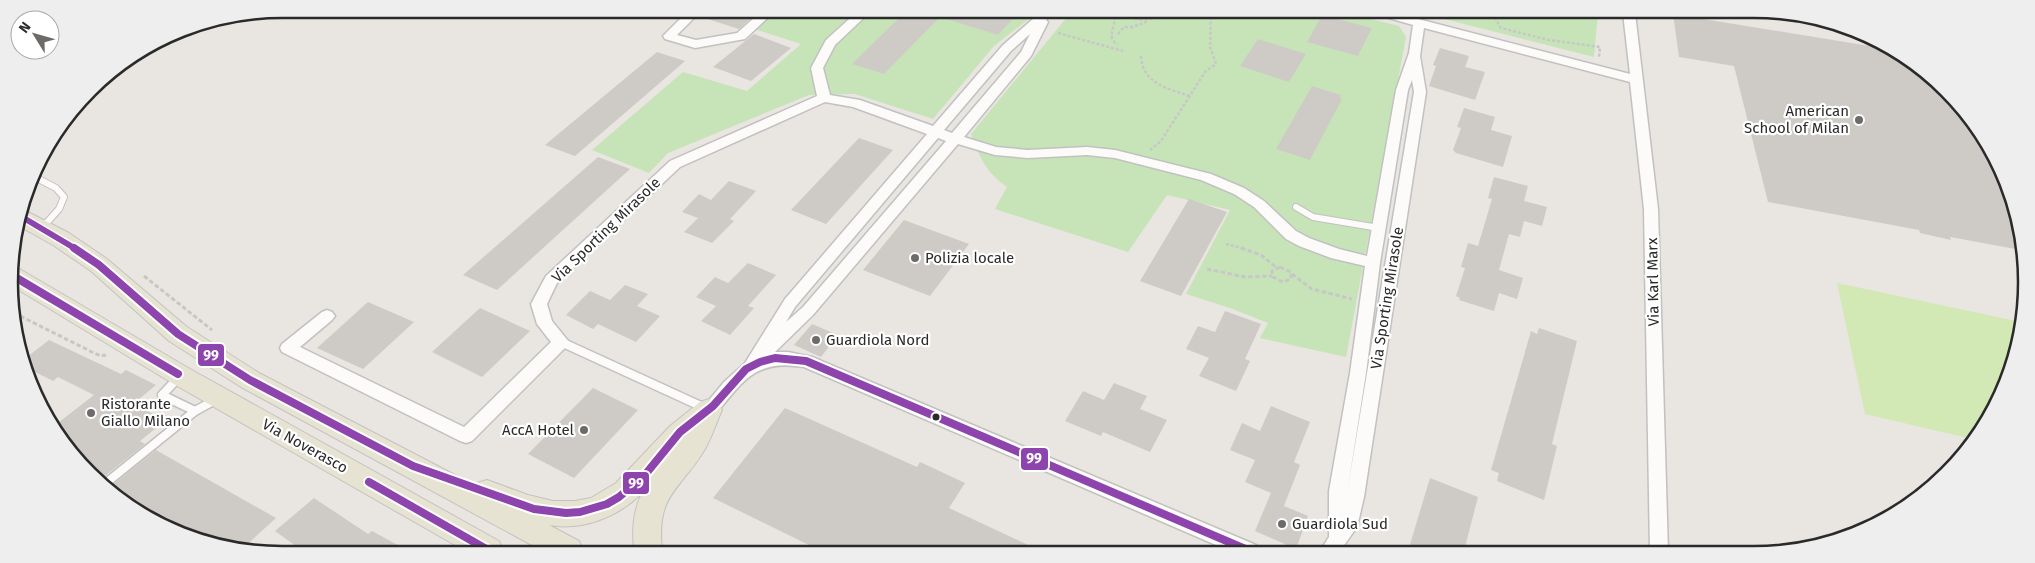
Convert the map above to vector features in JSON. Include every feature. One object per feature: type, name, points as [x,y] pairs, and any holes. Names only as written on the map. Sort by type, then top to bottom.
[{"type":"main road","points":[[32,223],[99,265],[178,334],[210,356],[238,371],[250,380],[562,546]]},
{"type":"main road","name":"Via Noverasco","points":[[18,278],[180,376],[482,546]]},
{"type":"main road","points":[[413,466],[534,509],[553,513],[578,513],[600,508],[620,497],[643,476],[680,432],[709,410]]},
{"type":"main road","points":[[647,546],[645,532],[650,509],[661,484],[696,441],[709,410]]},
{"type":"street","points":[[688,18],[669,36],[695,44],[740,36],[761,18]]},
{"type":"street","points":[[824,98],[817,68],[830,43],[857,18]]},
{"type":"street","points":[[751,366],[790,303],[1007,48],[1042,18]]},
{"type":"street","points":[[709,410],[808,311],[1027,53],[1045,18]]},
{"type":"street","points":[[1401,18],[1638,80]]},
{"type":"street","name":"Via Karl Marx","points":[[1630,18],[1651,208],[1659,546]]},
{"type":"street","name":"Via Sporting Mirasole","points":[[1334,545],[1338,491],[1373,263],[1402,90],[1414,54],[1419,23]]},
{"type":"street","name":"Via Sporting Mirasole","points":[[1334,545],[1348,527],[1356,497],[1420,92],[1414,54]]},
{"type":"street","name":"Via Sporting Mirasole","points":[[562,342],[545,324],[539,304],[551,280],[675,164],[824,98],[855,103],[955,139],[995,150],[1028,154],[1088,151],[1115,154],[1206,178],[1239,191],[1260,204],[1292,235],[1304,242],[1336,254],[1373,263]]},
{"type":"street","points":[[327,316],[288,348],[466,436],[562,342]]},
{"type":"street","points":[[751,366],[789,356],[806,361],[1238,546]]},
{"type":"lane","points":[[32,223],[62,207],[65,200],[64,193],[39,179]]},
{"type":"lane","points":[[1296,207],[1313,217],[1379,228]]},
{"type":"lane","points":[[562,342],[709,410]]},
{"type":"lane","points":[[180,376],[162,395],[194,412]]},
{"type":"lane","points":[[109,482],[194,412],[219,397]]},
{"type":"path","points":[[1116,18],[1111,36],[1115,44],[1118,44]]},
{"type":"path","points":[[1134,18],[1154,19]]},
{"type":"path","points":[[1142,160],[1161,141],[1205,72],[1216,64],[1210,47],[1211,18]]},
{"type":"path","points":[[1495,18],[1501,28],[1549,40],[1600,47],[1598,70]]},
{"type":"path","points":[[1118,34],[1124,27],[1132,28],[1154,19]]},
{"type":"path","points":[[1058,33],[1123,50]]},
{"type":"path","points":[[1141,56],[1141,64],[1145,73],[1152,81],[1190,96]]},
{"type":"path","points":[[1226,244],[1264,256],[1272,261],[1276,268]]},
{"type":"path","points":[[1272,276],[1272,271],[1276,268],[1285,268],[1312,289],[1368,302]]},
{"type":"path","points":[[1207,269],[1245,276],[1272,276],[1276,280],[1283,282],[1291,279],[1292,274]]},
{"type":"path","points":[[20,316],[101,356]]},
{"type":"green space","points":[[767,18],[1030,18],[994,46],[933,119],[855,94],[809,95],[668,153],[649,173],[592,150],[683,72],[747,91],[801,44],[754,29]]},
{"type":"green space","points":[[1066,18],[1366,18],[1399,26],[1406,37],[1346,357],[1260,338],[1268,323],[1186,294],[1230,210],[1167,195],[1128,252],[995,209],[1007,187],[984,164],[971,134]]},
{"type":"green space","points":[[1441,18],[1598,18],[1594,57]]},
{"type":"green space","points":[[1767,18],[1788,20],[1826,27]]},
{"type":"green space","points":[[1837,283],[2014,321],[2009,350],[1997,383],[1982,413],[1966,438],[1865,414]]},
{"type":"building","points":[[704,18],[751,18],[739,29]]},
{"type":"building","points":[[899,18],[939,18],[884,74],[852,64]]},
{"type":"building","points":[[943,18],[1014,18],[998,35]]},
{"type":"building","points":[[1320,18],[1334,18],[1372,28],[1358,56],[1307,42]]},
{"type":"building","points":[[1674,18],[1698,18],[1873,47],[1886,53],[1928,83],[1952,107],[1973,135],[1997,180],[2009,213],[2015,249],[1950,237],[1951,240],[1920,233],[1919,230],[1768,202],[1734,66],[1679,57]]},
{"type":"building","points":[[754,34],[791,48],[751,81],[713,67]]},
{"type":"building","points":[[1258,39],[1306,54],[1289,82],[1240,66]]},
{"type":"building","points":[[1440,48],[1469,56],[1465,67],[1485,72],[1475,100],[1429,86],[1436,66],[1433,65]]},
{"type":"building","points":[[657,52],[685,61],[575,156],[545,145]]},
{"type":"building","points":[[1312,86],[1341,95],[1340,99],[1342,99],[1310,160],[1276,149]]},
{"type":"building","points":[[1464,108],[1495,117],[1491,130],[1512,136],[1503,167],[1456,153],[1453,150],[1461,128],[1457,127]]},
{"type":"building","points":[[859,138],[893,150],[826,224],[791,210]]},
{"type":"building","points":[[598,157],[630,169],[497,290],[463,275]]},
{"type":"building","points":[[1494,177],[1528,186],[1524,201],[1547,207],[1542,226],[1524,221],[1520,237],[1509,234],[1499,270],[1523,278],[1517,299],[1499,293],[1494,311],[1459,300],[1460,298],[1456,296],[1465,268],[1461,267],[1468,243],[1478,246],[1492,199],[1488,198]]},
{"type":"building","points":[[729,181],[756,191],[730,219],[734,221],[712,243],[684,232],[698,218],[682,212],[699,194],[711,200]]},
{"type":"building","points":[[1189,199],[1227,212],[1181,296],[1140,281]]},
{"type":"building","points":[[904,220],[969,244],[930,296],[863,270]]},
{"type":"building","points":[[748,263],[776,275],[748,306],[754,308],[730,335],[701,321],[716,306],[696,297],[715,277],[728,283]]},
{"type":"building","points":[[625,285],[648,294],[637,306],[660,316],[636,342],[598,324],[593,329],[566,315],[590,291],[610,300]]},
{"type":"building","points":[[368,302],[414,322],[363,369],[317,348]]},
{"type":"building","points":[[480,308],[530,331],[482,377],[432,352]]},
{"type":"building","points":[[1225,311],[1261,324],[1245,359],[1250,361],[1236,391],[1199,376],[1209,358],[1186,349],[1198,326],[1215,332]]},
{"type":"building","name":"Guardiola Nord","points":[[812,324],[838,335],[821,357],[794,345]]},
{"type":"building","points":[[1539,328],[1577,341],[1552,444],[1557,446],[1544,500],[1497,481],[1499,473],[1491,470],[1531,331],[1537,334]]},
{"type":"building","points":[[49,340],[121,374],[126,370],[156,385],[133,404],[166,420],[140,441],[145,444],[104,477],[83,456],[59,422],[94,395],[58,377],[53,381],[34,371],[28,356]]},
{"type":"building","points":[[1114,383],[1147,396],[1140,409],[1167,420],[1150,452],[1103,432],[1101,436],[1065,421],[1083,391],[1104,400]]},
{"type":"building","points":[[593,388],[638,410],[574,478],[528,454]]},
{"type":"building","points":[[1271,406],[1310,422],[1294,462],[1300,465],[1284,506],[1308,516],[1297,546],[1289,546],[1255,531],[1271,493],[1245,482],[1255,460],[1230,450],[1242,423],[1260,431]]},
{"type":"building","points":[[785,408],[917,467],[920,462],[965,483],[949,508],[1030,546],[811,546],[713,498]]},
{"type":"building","points":[[156,450],[276,518],[248,543],[213,537],[180,525],[149,510],[113,485]]},
{"type":"building","points":[[1430,478],[1478,497],[1465,546],[1410,546]]},
{"type":"building","points":[[314,498],[368,534],[372,531],[400,546],[296,546],[275,531]]},
{"type":"transit line","name":"99","points":[[25,219],[61,239],[99,265],[178,334],[250,380],[413,466],[534,509],[566,513],[580,512],[607,504],[619,497],[644,476],[680,432],[713,406],[746,369],[760,362],[775,358],[806,361],[1238,546]]},
{"type":"transit line","name":"99","points":[[18,279],[178,374]]},
{"type":"transit line","name":"99","points":[[369,482],[481,546]]},
{"type":"place","name":"American School of Milan","points":[[1859,120]]},
{"type":"place","name":"Polizia locale","points":[[915,258]]},
{"type":"place","name":"Guardiola Nord","points":[[816,340]]},
{"type":"place","name":"Ristorante Giallo Milano","points":[[91,413]]},
{"type":"place","name":"AccA Hotel","points":[[584,430]]},
{"type":"place","name":"Guardiola Sud","points":[[1282,524]]}]
